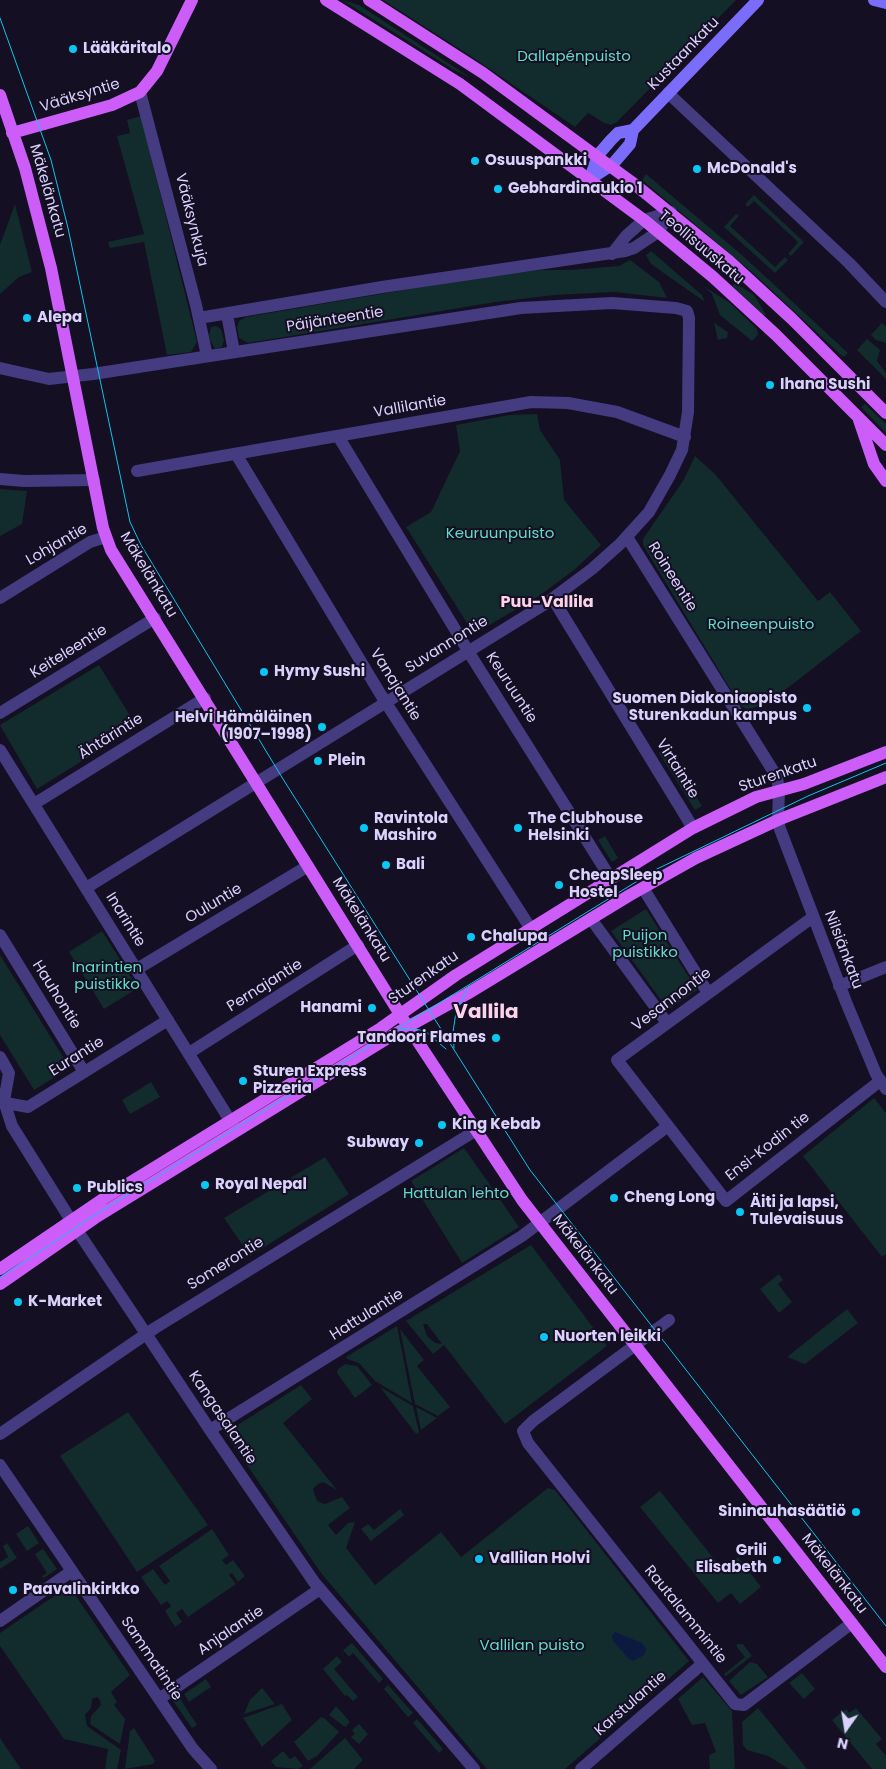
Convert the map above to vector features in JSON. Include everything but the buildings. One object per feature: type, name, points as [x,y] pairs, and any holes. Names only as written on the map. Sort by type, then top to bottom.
[{"type":"main road","name":"Vääksyntie","points":[[12,133],[112,105],[140,92],[157,71],[192,0]]},
{"type":"main road","name":"Teollisuuskatu","points":[[326,0],[460,84],[644,220],[727,290],[856,413],[886,445]]},
{"type":"main road","name":"Teollisuuskatu","points":[[369,0],[483,73],[598,155],[670,212],[792,319],[886,413]]},
{"type":"main road","name":"Kustaankatu","points":[[590,179],[612,166],[630,144],[633,130],[758,0]]},
{"type":"main road","points":[[874,0],[886,3]]},
{"type":"main road","name":"Mäkelänkatu","points":[[0,95],[25,168],[52,268],[94,480],[106,537],[111,550],[205,698],[400,1015],[475,1131],[539,1224],[635,1344],[886,1667]]},
{"type":"main road","name":"Kustaankatu","points":[[590,179],[598,155],[618,133],[633,130]]},
{"type":"main road","points":[[856,413],[874,464],[886,481]]},
{"type":"main road","name":"Sturenkatu","points":[[234,1127],[456,975],[693,828],[756,797],[779,791],[886,752]]},
{"type":"main road","name":"Sturenkatu","points":[[0,1268],[234,1127],[467,994],[696,858],[778,820],[886,777]]},
{"type":"main road","name":"Sturenkatu","points":[[0,1284],[74,1225]]},
{"type":"street","name":"Vääksynkuja","points":[[140,92],[199,318],[207,356]]},
{"type":"street","points":[[668,93],[849,263],[886,302]]},
{"type":"street","points":[[612,254],[626,236],[644,220],[670,212]]},
{"type":"street","name":"Päijänteentie","points":[[199,318],[517,266],[612,254],[634,248],[658,232],[670,212]]},
{"type":"street","name":"Päijänteentie","points":[[0,368],[49,379],[74,377],[134,370],[207,356],[520,308],[612,302],[676,308]]},
{"type":"street","name":"Suvannontie","points":[[86,888],[554,599],[627,538],[649,512],[670,475],[685,436],[688,412],[690,318],[686,312],[676,308]]},
{"type":"street","points":[[227,314],[234,352]]},
{"type":"street","name":"Vallilantie","points":[[137,471],[531,402],[568,403],[617,412],[685,436]]},
{"type":"street","name":"Keuruuntie","points":[[338,436],[468,651],[611,880]]},
{"type":"street","name":"Vanajantie","points":[[236,454],[387,703],[531,929]]},
{"type":"street","points":[[0,479],[24,481],[94,480]]},
{"type":"street","name":"Lohjantie","points":[[0,598],[90,542],[106,537]]},
{"type":"street","name":"Roineentie","points":[[627,538],[656,580],[777,777],[779,791],[778,820]]},
{"type":"street","name":"Virtaintie","points":[[554,599],[693,828]]},
{"type":"street","name":"Keiteleentie","points":[[0,713],[155,618]]},
{"type":"street","name":"Ähtärintie","points":[[34,804],[205,698]]},
{"type":"street","name":"Inarintie","points":[[0,750],[234,1127]]},
{"type":"street","name":"Nilsiänkatu","points":[[778,820],[840,986],[883,1085]]},
{"type":"street","name":"Ouluntie","points":[[137,969],[308,866]]},
{"type":"street","points":[[643,888],[708,993]]},
{"type":"street","name":"Vesannontie","points":[[668,1126],[618,1060],[813,917]]},
{"type":"street","points":[[591,919],[667,1023]]},
{"type":"street","name":"Hauhontie","points":[[0,935],[84,1072]]},
{"type":"street","name":"Pernajantie","points":[[188,1053],[358,945]]},
{"type":"street","points":[[840,986],[886,967]]},
{"type":"street","name":"Eurantie","points":[[2,1102],[28,1107],[168,1020]]},
{"type":"street","name":"Kangasalantie","points":[[0,1057],[10,1073],[2,1102],[12,1126],[74,1225],[210,1430],[320,1589],[474,1769]]},
{"type":"street","name":"Ensi-Kodin tie","points":[[668,1126],[726,1201],[883,1085]]},
{"type":"street","name":"Hattulantie","points":[[210,1430],[432,1293],[539,1224],[668,1126]]},
{"type":"street","name":"Somerontie","points":[[0,1434],[147,1333],[475,1131]]},
{"type":"street","points":[[635,1344],[669,1320]]},
{"type":"street","name":"Rautalammintie","points":[[635,1344],[523,1431],[528,1443],[735,1704],[744,1705],[852,1623]]},
{"type":"street","name":"Sammatintie","points":[[0,1465],[193,1749],[211,1769]]},
{"type":"street","points":[[0,1621],[72,1571]]},
{"type":"street","name":"Anjalantie","points":[[159,1699],[320,1589]]},
{"type":"street","name":"Karstulantie","points":[[581,1769],[702,1664]]},
{"type":"green space","points":[[342,0],[359,5],[471,78],[454,70]]},
{"type":"green space","name":"Dallapénpuisto","points":[[383,0],[736,0],[617,122],[611,125],[604,123],[588,113],[575,127],[469,55]]},
{"type":"green space","points":[[141,116],[197,342],[191,352],[167,355],[144,242],[110,248],[108,242],[144,234],[117,136],[130,133],[127,120]]},
{"type":"green space","points":[[646,174],[743,256],[848,353],[844,357],[841,355],[752,272],[642,180]]},
{"type":"green space","points":[[754,195],[804,242],[791,256],[788,254],[798,242],[754,201],[748,207],[745,204]]},
{"type":"green space","points":[[15,204],[32,272],[19,277],[0,294],[0,245]]},
{"type":"green space","points":[[736,214],[739,216],[730,226],[775,267],[785,257],[788,260],[775,273],[724,227]]},
{"type":"green space","points":[[651,251],[702,295],[705,302],[651,264],[646,255]]},
{"type":"green space","points":[[630,260],[659,282],[667,298],[615,292],[554,295],[496,302],[248,343],[239,338],[237,327],[239,321],[246,317],[474,278],[541,270],[571,270],[619,266]]},
{"type":"green space","points":[[735,283],[754,295],[766,315],[763,315],[732,286]]},
{"type":"green space","points":[[703,286],[730,303],[757,329],[758,335],[752,341],[720,315],[712,294]]},
{"type":"green space","points":[[714,323],[728,332],[727,338],[718,340]]},
{"type":"green space","points":[[882,323],[886,327],[886,343],[876,340],[871,335]]},
{"type":"green space","points":[[216,326],[221,329],[224,340],[222,347],[215,349],[209,335],[211,327]]},
{"type":"green space","points":[[867,339],[880,350],[877,361],[886,373],[886,379],[857,350]]},
{"type":"green space","points":[[865,404],[886,424],[886,433],[861,407]]},
{"type":"green space","name":"Keuruunpuisto","points":[[537,414],[540,430],[560,460],[564,500],[601,545],[574,570],[539,596],[474,634],[406,527],[431,512],[460,451],[456,425],[509,415]]},
{"type":"green space","name":"Roineenpuisto","points":[[695,456],[715,474],[818,601],[830,592],[861,631],[767,704],[752,708],[746,709],[740,705],[643,545],[643,539],[683,481]]},
{"type":"green space","points":[[0,489],[27,491],[22,524],[0,536]]},
{"type":"green space","points":[[99,665],[137,727],[37,789],[0,725]]},
{"type":"green space","points":[[666,747],[702,806],[695,810],[659,753]]},
{"type":"green space","points":[[605,836],[618,858],[612,862],[598,840]]},
{"type":"green space","name":"Puijon puistikko","points":[[646,909],[697,990],[668,1010],[611,931]]},
{"type":"green space","name":"Inarintien puistikko","points":[[102,931],[138,988],[104,1009],[69,952]]},
{"type":"green space","points":[[0,955],[68,1065],[68,1069],[34,1090],[0,1035]]},
{"type":"green space","points":[[151,1082],[160,1097],[130,1114],[122,1100]]},
{"type":"green space","points":[[874,1098],[886,1113],[886,1254],[882,1257],[803,1156]]},
{"type":"green space","name":"Hattulan lehto","points":[[464,1148],[493,1189],[489,1192],[495,1200],[499,1198],[519,1227],[462,1263],[411,1181]]},
{"type":"green space","points":[[325,1157],[349,1194],[250,1256],[224,1218]]},
{"type":"green space","points":[[531,1245],[607,1346],[505,1424],[444,1345],[433,1354],[406,1321]],"holes":[[[423,1324],[427,1324],[442,1344],[435,1343],[427,1336]]]},
{"type":"green space","points":[[779,1274],[783,1280],[778,1284],[792,1302],[779,1313],[760,1289]]},
{"type":"green space","points":[[847,1309],[858,1323],[805,1364],[787,1357]]},
{"type":"green space","points":[[397,1326],[412,1403],[375,1381],[359,1363],[346,1357]]},
{"type":"green space","points":[[400,1329],[424,1360],[417,1366],[450,1407],[438,1416],[415,1404]]},
{"type":"green space","points":[[345,1364],[357,1366],[372,1385],[355,1398],[337,1373],[338,1369]]},
{"type":"green space","name":"Vallilan puisto","points":[[301,1385],[312,1399],[283,1423],[337,1490],[323,1482],[318,1484],[313,1489],[317,1501],[325,1504],[342,1497],[350,1508],[328,1525],[336,1535],[348,1523],[355,1522],[346,1548],[375,1585],[441,1532],[461,1557],[548,1488],[555,1490],[689,1661],[565,1769],[487,1769],[321,1573],[225,1433]]},
{"type":"green space","points":[[380,1387],[413,1406],[419,1432],[416,1434]]},
{"type":"green space","points":[[416,1407],[437,1418],[421,1430]]},
{"type":"green space","points":[[128,1412],[208,1525],[137,1572],[60,1456]]},
{"type":"green space","points":[[660,1491],[722,1569],[738,1557],[761,1587],[740,1604],[731,1593],[718,1603],[640,1507]]},
{"type":"green space","points":[[400,1509],[404,1515],[371,1541],[361,1529],[368,1524],[374,1530]]},
{"type":"green space","points":[[28,1526],[39,1543],[27,1551],[16,1534]]},
{"type":"green space","points":[[212,1529],[229,1555],[222,1560],[226,1565],[233,1560],[245,1576],[238,1582],[232,1573],[229,1575],[236,1584],[188,1617],[182,1609],[176,1613],[182,1622],[175,1627],[165,1611],[171,1606],[167,1601],[161,1605],[141,1577],[153,1569],[165,1585],[170,1581],[159,1566]]},
{"type":"green space","points":[[7,1543],[17,1558],[0,1569],[0,1562],[8,1557],[3,1546]]},
{"type":"green space","points":[[43,1549],[57,1569],[44,1578],[42,1576],[47,1573],[35,1554]]},
{"type":"green space","points":[[69,1586],[130,1675],[111,1692],[117,1702],[114,1705],[125,1719],[120,1744],[90,1724],[91,1716],[101,1705],[97,1697],[92,1699],[91,1708],[85,1715],[87,1726],[121,1750],[117,1769],[105,1769],[108,1749],[64,1739],[0,1646],[0,1633]]},
{"type":"green space","points":[[352,1643],[383,1679],[379,1683],[353,1653],[349,1657],[343,1650]]},
{"type":"green space","points":[[743,1644],[752,1656],[726,1676],[724,1674],[745,1657],[736,1646]]},
{"type":"green space","points":[[337,1656],[342,1662],[334,1669],[358,1697],[353,1701],[347,1695],[345,1696],[323,1669]]},
{"type":"green space","points":[[750,1662],[757,1664],[768,1677],[741,1695],[729,1681]]},
{"type":"green space","points":[[802,1673],[815,1689],[804,1699],[789,1683]]},
{"type":"green space","points":[[703,1677],[732,1711],[735,1769],[710,1769],[709,1755],[716,1752],[705,1723],[692,1725],[678,1699]]},
{"type":"green space","points":[[206,1679],[211,1687],[189,1702],[184,1694]]},
{"type":"green space","points":[[388,1685],[413,1713],[408,1717],[384,1689]]},
{"type":"green space","points":[[262,1688],[275,1704],[244,1714],[250,1700]]},
{"type":"green space","points":[[179,1697],[197,1725],[192,1728],[173,1701]]},
{"type":"green space","points":[[282,1704],[292,1720],[262,1747],[243,1718]]},
{"type":"green space","points":[[336,1706],[350,1722],[345,1727],[329,1715]]},
{"type":"green space","points":[[758,1708],[807,1769],[789,1769],[768,1756],[747,1750],[743,1745],[742,1722]]},
{"type":"green space","points":[[856,1708],[882,1739],[876,1744],[886,1756],[886,1769],[872,1769],[832,1720],[846,1709],[849,1713]]},
{"type":"green space","points":[[321,1717],[339,1732],[317,1756],[308,1761],[294,1742]]},
{"type":"green space","points":[[417,1719],[443,1749],[439,1753],[413,1723]]},
{"type":"green space","points":[[359,1724],[368,1734],[359,1744],[351,1737],[355,1734],[352,1730]]},
{"type":"green space","points":[[134,1728],[155,1761],[153,1764],[125,1769],[130,1731]]},
{"type":"green space","points":[[0,1738],[6,1747],[21,1769],[0,1769]]},
{"type":"green space","points":[[345,1738],[363,1760],[354,1769],[310,1769]]},
{"type":"green space","points":[[283,1751],[290,1759],[295,1756],[303,1766],[298,1769],[276,1767],[271,1761]]},
{"type":"water","points":[[615,1632],[642,1643],[646,1649],[644,1655],[633,1661],[630,1660],[613,1641],[612,1636]]},
{"type":"tram line","points":[[0,18],[51,160],[68,228],[130,522],[141,545],[283,779],[530,1170],[886,1626]]},
{"type":"tram line","points":[[0,1278],[90,1218],[657,869],[808,796],[886,763]]},
{"type":"tram line","points":[[454,1048],[453,1032],[456,1012],[469,986]]},
{"type":"tram line","points":[[399,1030],[409,1028],[425,1031],[446,1049]]},
{"type":"place","name":"Lääkäritalo","points":[[73,49]]},
{"type":"place","name":"Osuuspankki","points":[[475,161]]},
{"type":"place","name":"McDonald's","points":[[697,169]]},
{"type":"place","name":"Gebhardinaukio 1","points":[[498,189]]},
{"type":"place","name":"Alepa","points":[[27,318]]},
{"type":"place","name":"Ihana Sushi","points":[[770,385]]},
{"type":"place","name":"Hymy Sushi","points":[[264,672]]},
{"type":"place","name":"Suomen Diakoniaopisto Sturenkadun kampus","points":[[807,708]]},
{"type":"place","name":"Helvi Hämäläinen (1907–1998)","points":[[322,727]]},
{"type":"place","name":"Plein","points":[[318,761]]},
{"type":"place","name":"Ravintola Mashiro","points":[[364,828]]},
{"type":"place","name":"The Clubhouse Helsinki","points":[[518,828]]},
{"type":"place","name":"Bali","points":[[386,865]]},
{"type":"place","name":"CheapSleep Hostel","points":[[559,885]]},
{"type":"place","name":"Chalupa","points":[[471,937]]},
{"type":"place","name":"Hanami","points":[[372,1008]]},
{"type":"place","name":"Tandoori Flames","points":[[496,1038]]},
{"type":"place","name":"Sturen Express Pizzeria","points":[[243,1081]]},
{"type":"place","name":"King Kebab","points":[[442,1125]]},
{"type":"place","name":"Subway","points":[[419,1143]]},
{"type":"place","name":"Royal Nepal","points":[[205,1185]]},
{"type":"place","name":"Publics","points":[[77,1188]]},
{"type":"place","name":"Cheng Long","points":[[614,1198]]},
{"type":"place","name":"Äiti ja lapsi, Tulevaisuus","points":[[740,1212]]},
{"type":"place","name":"K-Market","points":[[18,1302]]},
{"type":"place","name":"Nuorten leikki","points":[[544,1337]]},
{"type":"place","name":"Sininauhasäätiö","points":[[856,1512]]},
{"type":"place","name":"Vallilan Holvi","points":[[479,1559]]},
{"type":"place","name":"Grili Elisabeth","points":[[777,1560]]},
{"type":"place","name":"Paavalinkirkko","points":[[13,1590]]},
{"type":"district","name":"Puu-Vallila","points":[[547,603]]},
{"type":"district","name":"Vallila","points":[[486,1013]]}]
